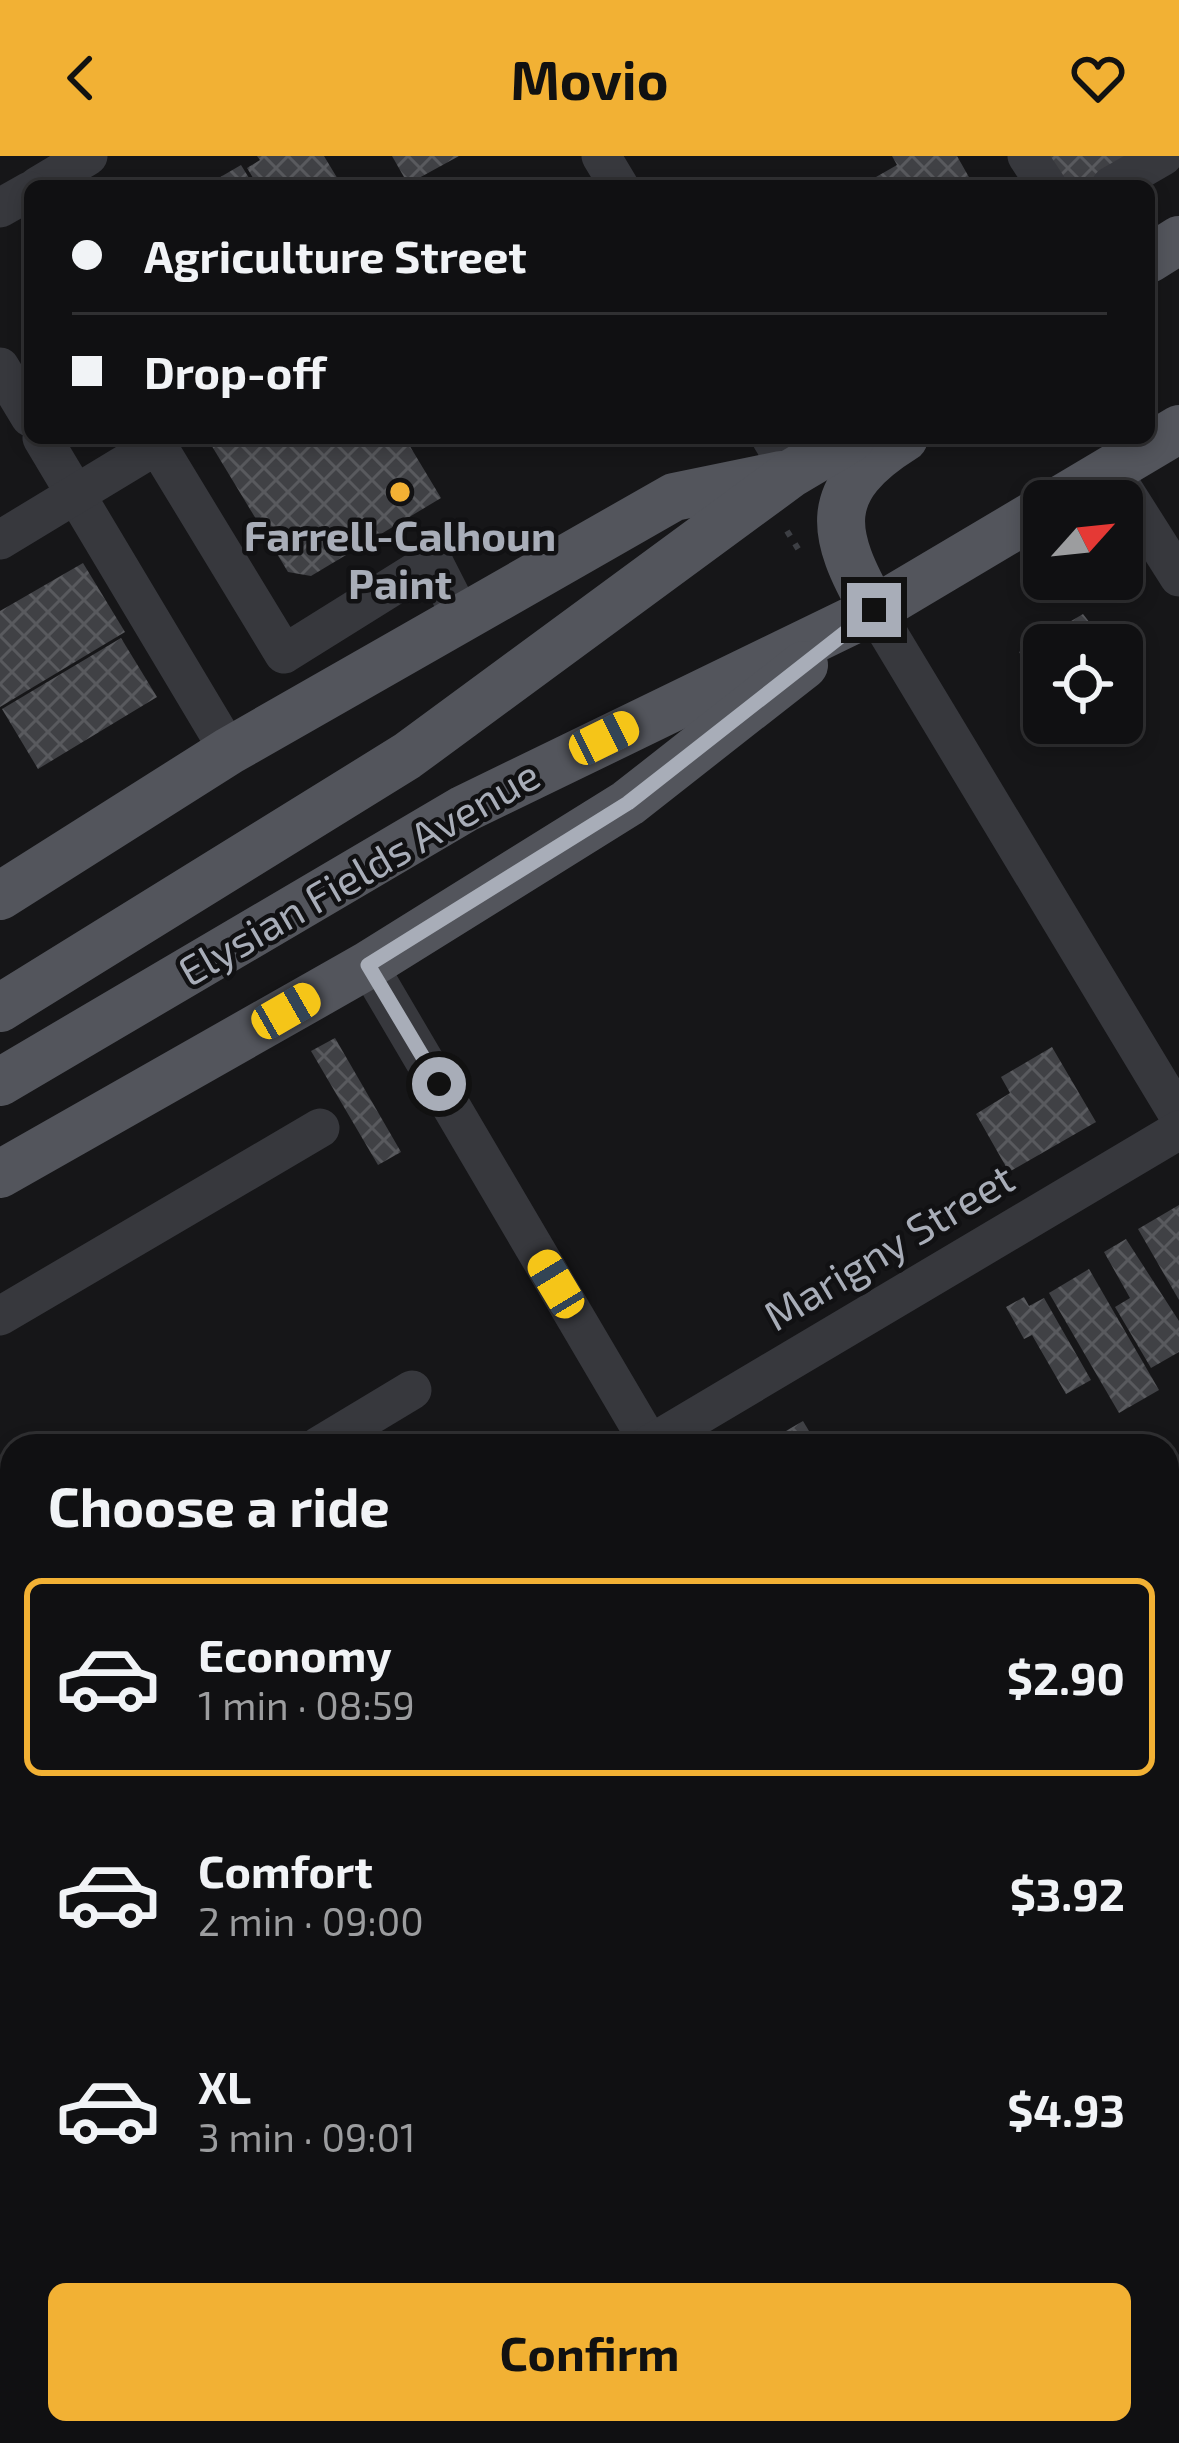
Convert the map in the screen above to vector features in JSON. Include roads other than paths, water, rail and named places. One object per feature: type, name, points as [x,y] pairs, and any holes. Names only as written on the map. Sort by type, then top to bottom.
[{"type":"main road","name":"Elysian Fields Avenue","points":[[0,1008],[219,877],[524,675],[781,456],[828,444]]},
{"type":"main road","points":[[0,1174],[368,965],[628,803],[874,610],[845,559],[838,520],[843,494],[897,444]]},
{"type":"main road","points":[[1094,480],[1154,444]]},
{"type":"main road","points":[[0,896],[229,751],[674,497],[781,456]]},
{"type":"main road","name":"Elysian Fields Avenue","points":[[0,1082],[251,931],[504,788],[874,610],[1023,521]]},
{"type":"street","points":[[48,180],[88,156]]},
{"type":"street","points":[[1121,180],[1162,156]]},
{"type":"street","points":[[0,367],[24,408]]},
{"type":"street","points":[[46,444],[229,751]]},
{"type":"street","points":[[0,540],[157,445],[300,644],[342,686]]},
{"type":"street","points":[[1111,470],[1179,577]]},
{"type":"street","points":[[300,644],[433,561],[462,618]]},
{"type":"street","points":[[874,610],[1179,1116]]},
{"type":"street","points":[[368,965],[644,1434]]},
{"type":"street","points":[[0,1316],[320,1128]]},
{"type":"street","name":"Marigny Street","points":[[668,1434],[1179,1130]]},
{"type":"street","points":[[339,1434],[412,1390]]},
{"type":"place","name":"Farrell-Calhoun Paint","points":[[400,492]]}]
